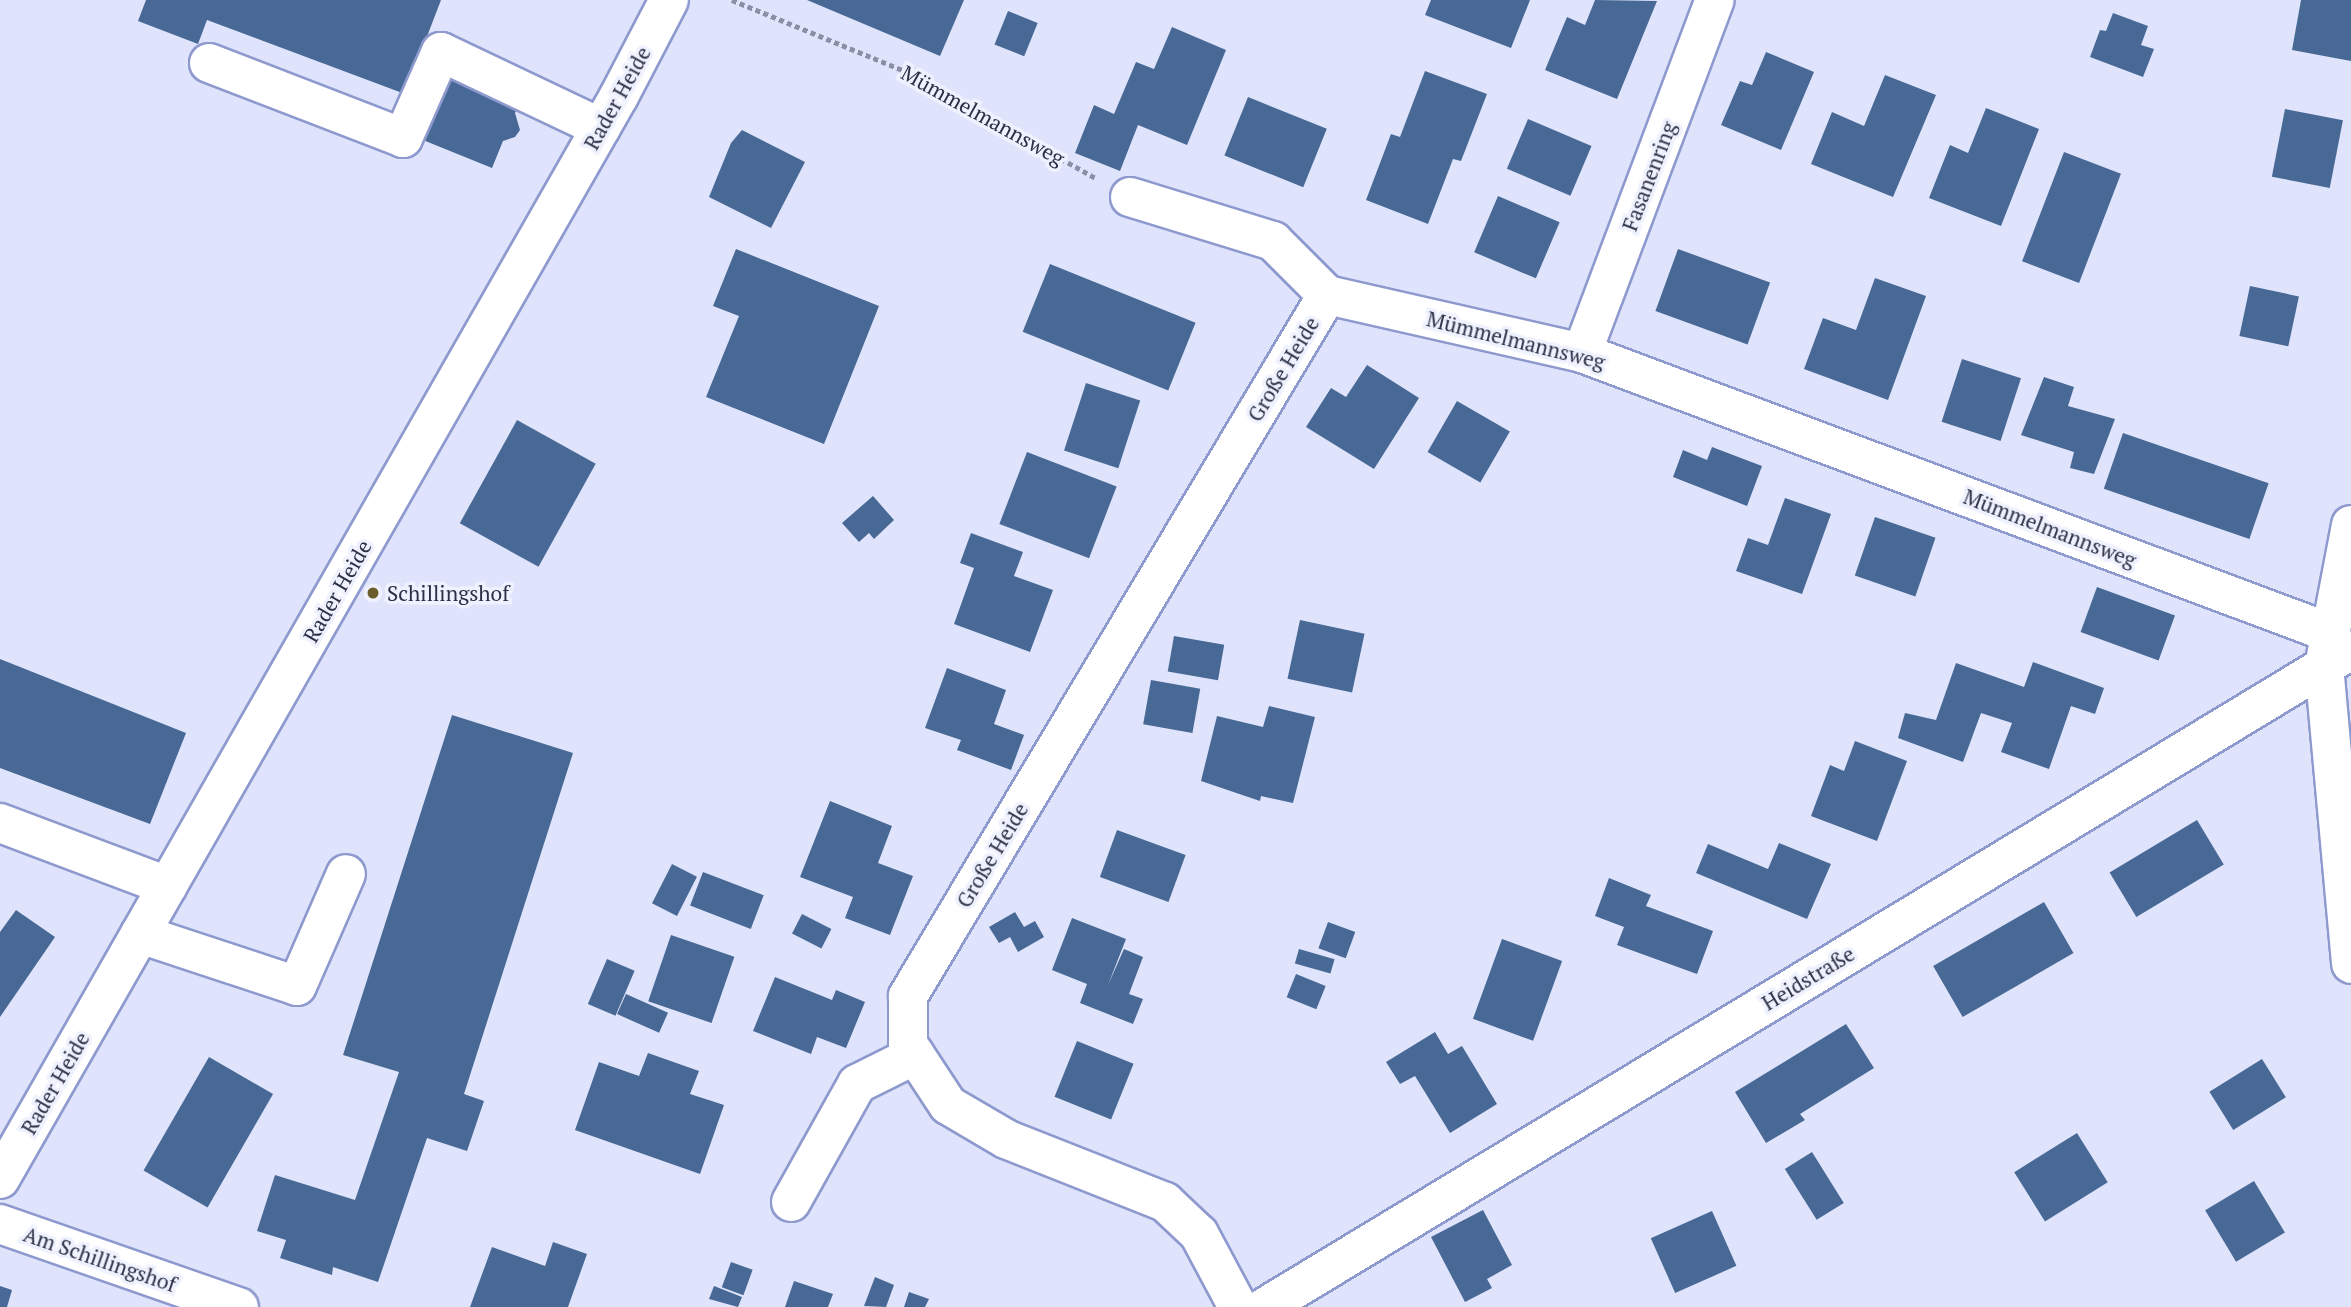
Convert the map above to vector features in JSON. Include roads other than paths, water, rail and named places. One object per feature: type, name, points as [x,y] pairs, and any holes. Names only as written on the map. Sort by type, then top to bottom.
[{"type":"street","name":"Rader Heide","points":[[0,1179],[601,128],[669,0]]},
{"type":"street","name":"Fasanenring","points":[[1582,353],[1715,0]]},
{"type":"street","points":[[209,63],[403,138],[440,52],[601,128]]},
{"type":"street","points":[[1130,197],[1273,241],[1327,295]]},
{"type":"street","name":"Mümmelmannsweg","points":[[1327,295],[1582,353],[2334,649]]},
{"type":"street","name":"Große Heide","points":[[1238,1307],[1199,1234],[1165,1202],[1006,1139],[948,1105],[908,1044],[908,996],[1327,295]]},
{"type":"street","points":[[2351,525],[2334,649],[2351,964]]},
{"type":"street","name":"Heidstraße","points":[[1265,1307],[2334,649]]},
{"type":"street","points":[[0,823],[168,886]]},
{"type":"street","points":[[140,934],[297,986],[346,874]]},
{"type":"street","points":[[791,1202],[857,1084],[915,1055]]},
{"type":"street","name":"Am Schillingshof","points":[[0,1224],[239,1307]]},
{"type":"place","name":"Schillingshof","points":[[373,593]]}]
